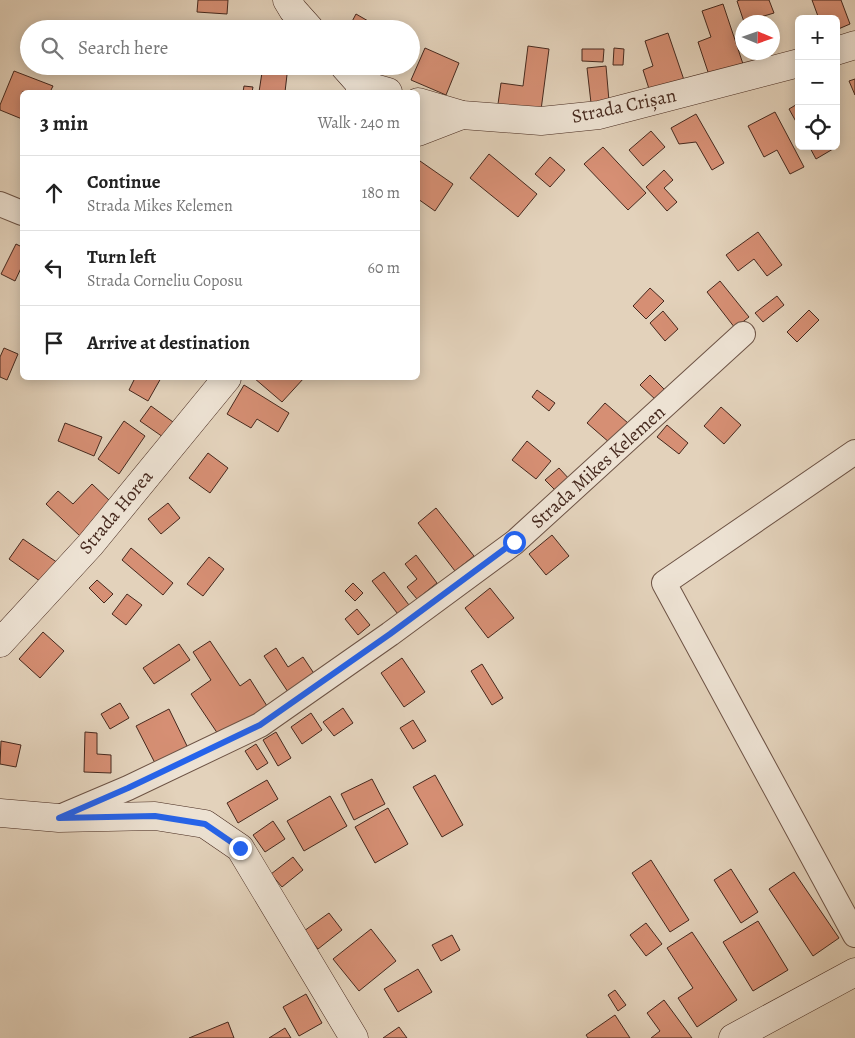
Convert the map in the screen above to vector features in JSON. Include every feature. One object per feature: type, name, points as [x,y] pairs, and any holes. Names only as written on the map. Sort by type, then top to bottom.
[{"type":"street","points":[[287,0],[302,20]]},
{"type":"street","points":[[840,50],[855,45]]},
{"type":"street","name":"Strada Crișan","points":[[420,103],[462,116],[541,121],[598,115],[795,64]]},
{"type":"street","points":[[355,81],[382,90]]},
{"type":"street","points":[[420,131],[462,116]]},
{"type":"street","points":[[0,204],[20,212]]},
{"type":"street","name":"Strada Mikes Kelemen","points":[[59,818],[128,788],[260,725],[390,634],[514,542],[743,334]]},
{"type":"street","name":"Strada Horea","points":[[0,643],[90,545],[225,380]]},
{"type":"street","points":[[855,452],[664,583],[855,935]]},
{"type":"street","points":[[0,813],[59,818],[155,816],[205,824],[240,848],[354,1038]]},
{"type":"street","points":[[733,1038],[855,972]]},
{"type":"building","points":[[198,0],[228,0],[227,14],[197,12]]},
{"type":"building","points":[[769,0],[774,13],[767,15],[742,15],[737,1]]},
{"type":"building","points":[[812,0],[841,0],[850,24],[840,28],[840,15],[818,15]]},
{"type":"building","points":[[723,4],[735,40],[735,60],[742,60],[743,64],[709,75],[698,42],[711,37],[702,11]]},
{"type":"building","points":[[356,14],[366,20],[353,20]]},
{"type":"building","points":[[668,33],[684,80],[650,92],[643,70],[653,66],[645,41]]},
{"type":"building","points":[[528,46],[549,49],[541,110],[498,104],[501,83],[523,86]]},
{"type":"building","points":[[425,48],[459,63],[446,95],[411,80],[413,75],[420,75],[420,59]]},
{"type":"building","points":[[614,48],[624,49],[623,65],[613,65]]},
{"type":"building","points":[[582,49],[604,49],[603,62],[582,61]]},
{"type":"building","points":[[606,66],[609,101],[591,103],[587,68]]},
{"type":"building","points":[[14,71],[20,75],[53,86],[51,90],[20,90],[20,118],[0,110],[0,105]]},
{"type":"building","points":[[262,75],[287,75],[285,90],[259,90]]},
{"type":"building","points":[[855,79],[855,95],[849,81]]},
{"type":"building","points":[[244,86],[253,87],[252,90],[243,90]]},
{"type":"building","points":[[795,105],[795,120],[789,109]]},
{"type":"building","points":[[775,112],[804,167],[790,174],[777,150],[764,157],[748,126]]},
{"type":"building","points":[[696,114],[724,163],[712,170],[696,142],[679,144],[671,128]]},
{"type":"building","points":[[651,131],[665,147],[643,166],[629,150]]},
{"type":"building","points":[[603,147],[646,193],[628,210],[584,164]]},
{"type":"building","points":[[811,150],[831,150],[816,159]]},
{"type":"building","points":[[489,154],[537,194],[518,217],[470,178]]},
{"type":"building","points":[[550,157],[565,170],[550,187],[535,174]]},
{"type":"building","points":[[420,161],[453,184],[435,211],[420,200]]},
{"type":"building","points":[[664,170],[673,180],[664,188],[677,202],[667,211],[646,187]]},
{"type":"building","points":[[758,232],[782,265],[767,276],[754,259],[738,271],[726,255]]},
{"type":"building","points":[[16,244],[20,246],[20,270],[15,281],[1,274]]},
{"type":"building","points":[[720,281],[749,317],[735,328],[707,292]]},
{"type":"building","points":[[650,288],[664,301],[646,319],[633,306]]},
{"type":"building","points":[[777,296],[784,305],[763,322],[755,313]]},
{"type":"building","points":[[809,310],[819,320],[797,342],[787,332]]},
{"type":"building","points":[[663,311],[678,329],[665,341],[650,323]]},
{"type":"building","points":[[4,348],[18,354],[7,380],[0,377],[0,357]]},
{"type":"building","points":[[650,375],[666,391],[657,401],[640,385]]},
{"type":"building","points":[[134,380],[160,380],[148,401],[129,390]]},
{"type":"building","points":[[256,380],[302,380],[282,402]]},
{"type":"building","points":[[244,385],[289,413],[278,432],[257,419],[251,428],[227,414]]},
{"type":"building","points":[[537,390],[555,403],[549,411],[532,397]]},
{"type":"building","points":[[605,403],[628,423],[610,443],[587,423]]},
{"type":"building","points":[[151,406],[173,422],[163,437],[140,421]]},
{"type":"building","points":[[721,407],[741,425],[724,444],[704,426]]},
{"type":"building","points":[[124,421],[145,436],[119,474],[98,459]]},
{"type":"building","points":[[65,423],[102,437],[94,456],[58,441]]},
{"type":"building","points":[[667,425],[688,443],[679,454],[657,437]]},
{"type":"building","points":[[527,441],[551,461],[536,479],[512,460]]},
{"type":"building","points":[[208,453],[228,468],[210,493],[189,478]]},
{"type":"building","points":[[559,468],[571,481],[558,493],[545,480]]},
{"type":"building","points":[[92,484],[111,502],[80,536],[46,504],[58,491],[73,504]]},
{"type":"building","points":[[168,503],[180,518],[161,534],[148,519]]},
{"type":"building","points":[[436,508],[474,556],[455,571],[418,523]]},
{"type":"building","points":[[552,535],[569,556],[546,575],[529,554]]},
{"type":"building","points":[[23,539],[58,563],[44,584],[9,559]]},
{"type":"building","points":[[131,548],[173,583],[163,595],[122,560]]},
{"type":"building","points":[[416,555],[437,583],[417,599],[407,587],[417,579],[405,564]]},
{"type":"building","points":[[209,557],[224,569],[203,596],[187,584]]},
{"type":"building","points":[[384,572],[412,609],[401,618],[372,581]]},
{"type":"building","points":[[97,580],[113,594],[104,603],[89,588]]},
{"type":"building","points":[[353,583],[363,593],[355,601],[345,591]]},
{"type":"building","points":[[490,588],[514,618],[488,638],[465,608]]},
{"type":"building","points":[[127,594],[142,605],[126,625],[112,614]]},
{"type":"building","points":[[357,609],[370,625],[358,635],[345,619]]},
{"type":"building","points":[[43,632],[64,651],[40,678],[19,659]]},
{"type":"building","points":[[210,641],[240,686],[250,679],[267,706],[220,737],[191,694],[211,680],[193,652]]},
{"type":"building","points":[[179,644],[190,660],[154,684],[143,668]]},
{"type":"building","points":[[276,648],[288,667],[303,657],[317,678],[290,695],[264,656]]},
{"type":"building","points":[[402,658],[425,692],[404,707],[381,673]]},
{"type":"building","points":[[482,664],[503,698],[492,705],[471,671]]},
{"type":"building","points":[[120,703],[129,718],[110,729],[101,714]]},
{"type":"building","points":[[343,708],[353,723],[334,736],[323,722]]},
{"type":"building","points":[[169,709],[188,748],[156,765],[136,726]]},
{"type":"building","points":[[311,713],[322,730],[302,744],[291,727]]},
{"type":"building","points":[[413,720],[426,741],[413,749],[400,728]]},
{"type":"building","points":[[85,732],[97,733],[97,754],[111,755],[111,773],[84,772]]},
{"type":"building","points":[[276,732],[291,758],[278,766],[263,740]]},
{"type":"building","points":[[1,741],[21,745],[16,767],[0,764]]},
{"type":"building","points":[[256,744],[268,763],[257,770],[245,751]]},
{"type":"building","points":[[435,775],[463,825],[442,837],[413,787]]},
{"type":"building","points":[[372,779],[385,804],[354,820],[341,794]]},
{"type":"building","points":[[267,780],[278,799],[238,823],[227,803]]},
{"type":"building","points":[[330,796],[347,826],[304,851],[287,821]]},
{"type":"building","points":[[388,808],[408,844],[375,863],[355,827]]},
{"type":"building","points":[[273,821],[285,839],[265,852],[253,835]]},
{"type":"building","points":[[293,857],[303,870],[282,887],[271,874]]},
{"type":"building","points":[[651,860],[689,920],[670,932],[632,873]]},
{"type":"building","points":[[731,869],[758,912],[741,923],[714,880]]},
{"type":"building","points":[[794,872],[839,938],[813,956],[769,889]]},
{"type":"building","points":[[329,913],[342,930],[318,949],[304,931]]},
{"type":"building","points":[[758,921],[788,970],[753,991],[723,942]]},
{"type":"building","points":[[646,923],[662,944],[646,956],[630,935]]},
{"type":"building","points":[[371,929],[396,961],[359,991],[333,959]]},
{"type":"building","points":[[692,932],[737,1000],[697,1027],[678,998],[693,988],[667,948]]},
{"type":"building","points":[[452,935],[460,950],[441,961],[432,945]]},
{"type":"building","points":[[418,969],[432,992],[398,1012],[384,989]]},
{"type":"building","points":[[615,990],[626,1005],[618,1011],[608,995]]},
{"type":"building","points":[[306,994],[322,1023],[299,1036],[283,1007]]},
{"type":"building","points":[[664,1000],[692,1038],[651,1038],[660,1031],[647,1013]]},
{"type":"building","points":[[615,1015],[630,1038],[588,1038],[586,1035]]},
{"type":"building","points":[[228,1022],[234,1038],[189,1038]]},
{"type":"building","points":[[399,1027],[407,1038],[383,1038]]},
{"type":"building","points":[[285,1028],[291,1038],[269,1038]]},
{"type":"route","points":[[240,848],[205,824],[155,816],[59,818],[128,788],[260,725],[390,634],[514,542]]}]
